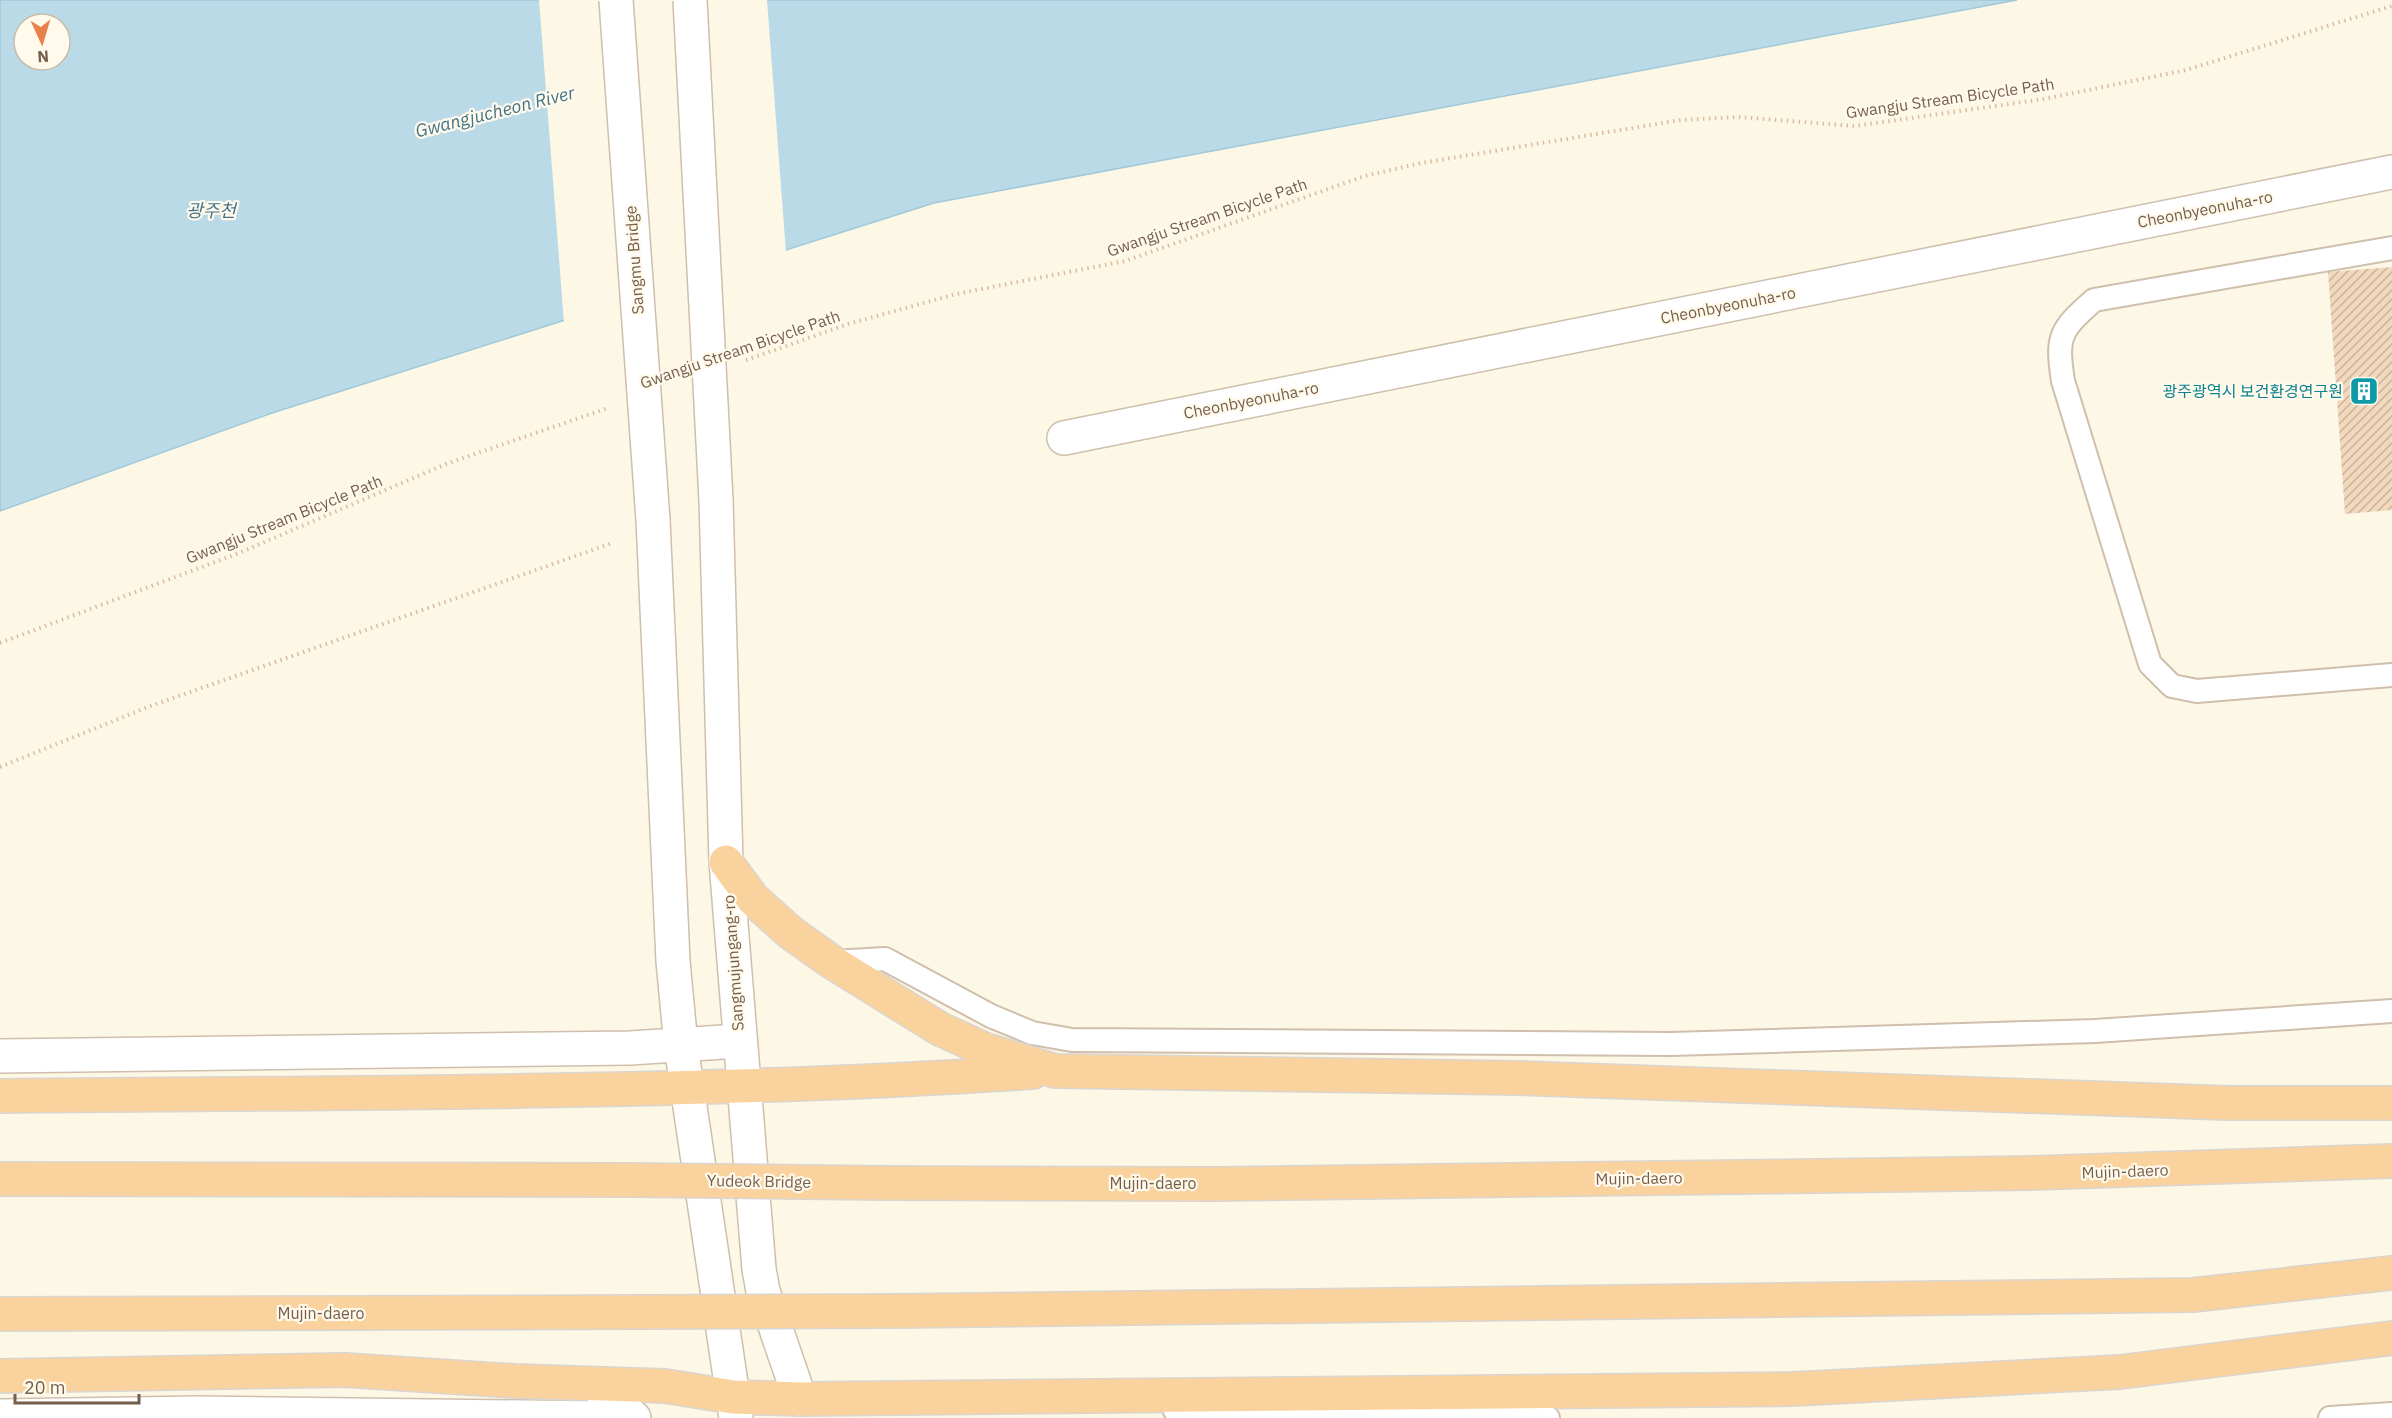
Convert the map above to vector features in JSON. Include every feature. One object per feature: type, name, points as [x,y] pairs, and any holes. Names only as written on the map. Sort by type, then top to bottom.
[{"type":"highway","points":[[726,862],[753,898],[791,933],[832,962],[940,1029],[986,1050],[1055,1071]]},
{"type":"highway","points":[[0,1096],[686,1087],[893,1081],[1055,1071],[1520,1078],[2228,1103],[2392,1103]]},
{"type":"highway","name":"Mujin-daero","points":[[886,1183],[1214,1184],[2032,1173],[2392,1161]]},
{"type":"highway","name":"Yudeok Bridge","points":[[3,1178],[886,1183]]},
{"type":"highway","name":"Mujin-daero","points":[[0,1314],[896,1311],[2193,1295],[2392,1273]]},
{"type":"highway","points":[[0,1376],[344,1370],[596,1385],[665,1386],[734,1407],[802,1408],[986,1398],[1793,1389],[2120,1372],[2392,1338]]},
{"type":"highway","points":[[957,1418],[986,1398]]},
{"type":"street","name":"Sangmu Bridge","points":[[616,0],[653,520],[673,961],[681,1046]]},
{"type":"street","name":"Sangmujungang-ro","points":[[690,0],[716,500],[726,862],[742,1084],[763,1291],[802,1408]]},
{"type":"street","name":"Cheonbyeonuha-ro","points":[[1064,438],[2392,172]]},
{"type":"street","points":[[0,1056],[681,1046],[739,1041]]},
{"type":"street","points":[[681,1046],[734,1407]]},
{"type":"street","points":[[596,1385],[634,1418]]},
{"type":"street","points":[[0,1416],[598,1418]]},
{"type":"lane","points":[[2392,248],[2094,300],[2067,323],[2058,349],[2063,381],[2150,664],[2172,686],[2197,691],[2392,675]]},
{"type":"lane","points":[[832,962],[885,959],[991,1016],[1032,1034],[1072,1040],[1671,1044],[2095,1031],[2392,1011]]},
{"type":"lane","points":[[986,1398],[1006,1406],[1109,1410],[1548,1418]]},
{"type":"lane","points":[[2330,1418],[2392,1414]]},
{"type":"path","name":"Gwangju Stream Bicycle Path","points":[[737,363],[848,324],[956,294],[1125,261],[1365,176],[1421,163],[1681,120],[1738,117],[1854,126],[2044,99],[2186,70],[2392,6]]},
{"type":"path","name":"Gwangju Stream Bicycle Path","points":[[0,643],[239,553],[446,464],[614,406]]},
{"type":"path","points":[[0,767],[148,707],[612,543]]},
{"type":"water","name":"광주천","points":[[0,0],[2017,0],[934,203],[272,413],[0,511]]},
{"type":"pier","points":[[539,0],[767,0],[786,253],[564,323]]},
{"type":"building","name":"광주광역시 보건환경연구원","points":[[2392,267],[2392,510],[2345,514],[2328,272]]},
{"type":"place","name":"광주광역시 보건환경연구원","points":[[2364,391]]},
{"type":"water label","name":"Gwangjucheon River","points":[[495,112]]}]
